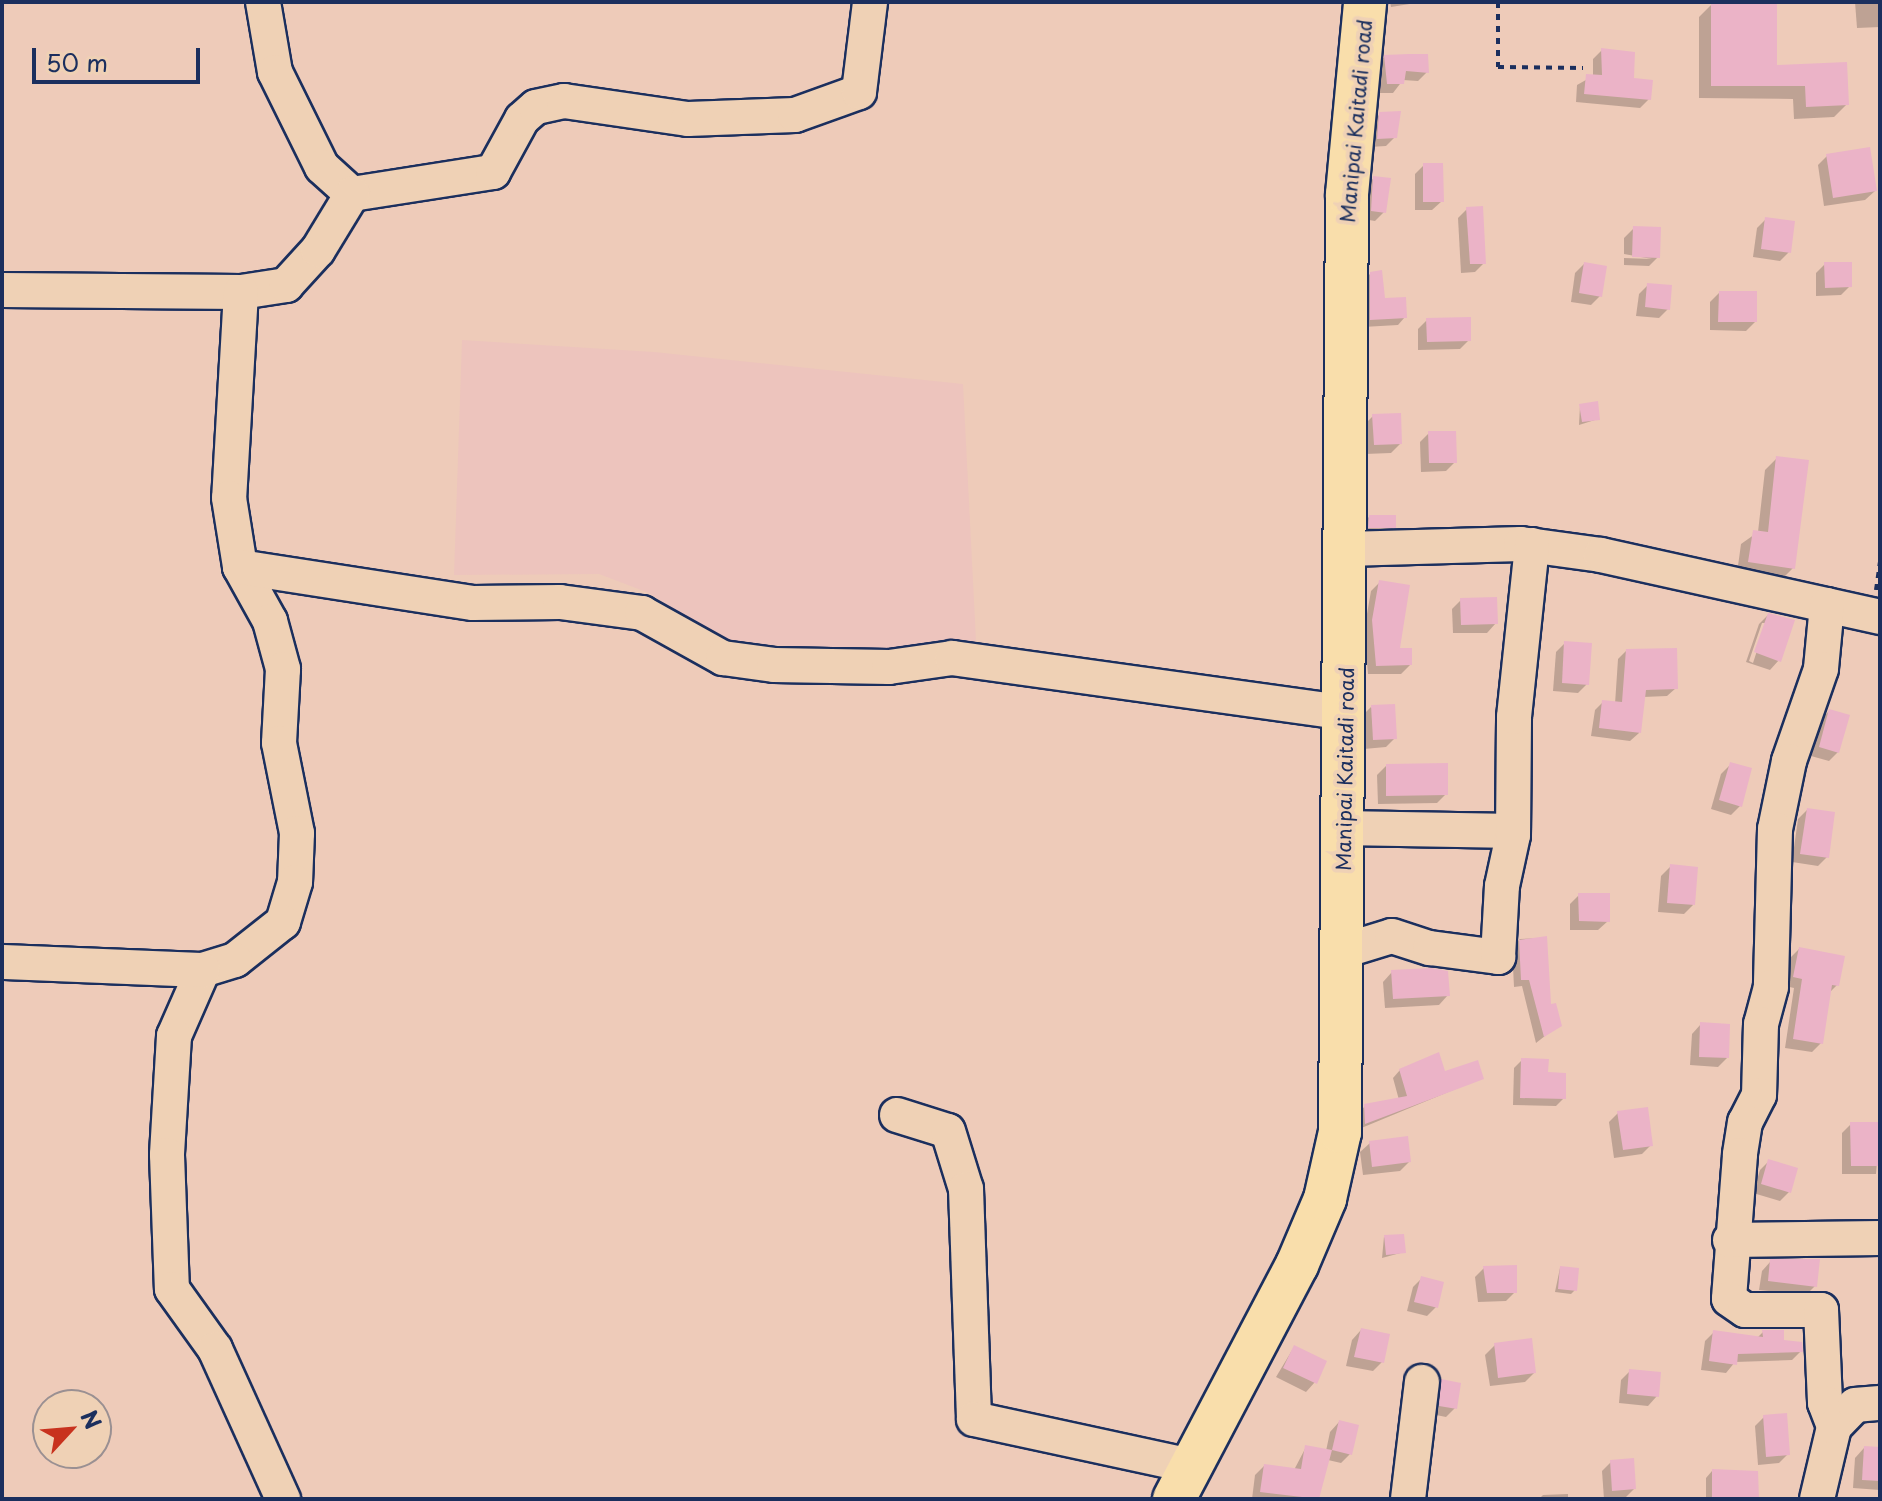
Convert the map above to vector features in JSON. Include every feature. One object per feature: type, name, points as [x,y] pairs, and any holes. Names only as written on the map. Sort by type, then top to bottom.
[{"type":"main road","name":"Manipai Kaitadi road","points":[[1183,1482],[1297,1265],[1325,1199],[1340,1132],[1346,713],[1347,194],[1365,2]]},
{"type":"street","points":[[263,2],[275,72],[322,167],[352,194]]},
{"type":"street","points":[[2,290],[241,292],[286,285],[318,250],[352,194],[493,172],[522,119],[536,107],[564,101],[688,119],[795,115],[859,92],[870,2]]},
{"type":"street","points":[[2,962],[203,970],[235,960],[283,922],[295,882],[297,833],[279,743],[283,669],[270,621],[240,567],[229,498],[241,292]]},
{"type":"street","points":[[1343,951],[1392,936],[1430,948],[1498,957],[1502,886],[1513,831],[1514,717],[1532,545]]},
{"type":"street","points":[[1346,549],[1532,545],[1601,555],[1880,617]]},
{"type":"street","points":[[240,567],[473,603],[560,602],[642,613],[723,658],[736,660],[889,667],[952,658],[1346,713]]},
{"type":"street","points":[[1827,605],[1821,669],[1789,761],[1775,829],[1771,987],[1761,1024],[1759,1095],[1745,1122],[1730,1240],[1729,1299],[1745,1310],[1821,1310],[1825,1403],[1834,1427]]},
{"type":"street","points":[[1344,828],[1513,831]]},
{"type":"street","points":[[203,970],[174,1036],[167,1155],[172,1289],[215,1349],[283,1499]]},
{"type":"street","points":[[897,1115],[948,1131],[966,1189],[974,1419],[1183,1482]]},
{"type":"street","points":[[1730,1240],[1880,1238]]},
{"type":"street","points":[[1408,1499],[1422,1382]]},
{"type":"street","points":[[1817,1499],[1834,1427],[1855,1405],[1880,1403]]},
{"type":"path","points":[[1498,2],[1498,67],[1583,68]]},
{"type":"shaded area","points":[[462,340],[654,352],[963,384],[977,660],[723,641],[649,593],[599,574],[454,575]]},
{"type":"building","points":[[1711,2],[1777,3],[1777,65],[1847,62],[1849,105],[1806,107],[1805,86],[1711,86]]},
{"type":"building","points":[[1601,48],[1635,52],[1634,78],[1653,80],[1651,100],[1584,94],[1586,74],[1602,75]]},
{"type":"building","points":[[1428,54],[1429,73],[1406,71],[1404,84],[1387,84],[1384,55]]},
{"type":"building","points":[[1401,111],[1397,138],[1377,139],[1379,112]]},
{"type":"building","points":[[1870,147],[1877,191],[1833,198],[1826,154]]},
{"type":"building","points":[[1423,163],[1443,163],[1444,202],[1423,202]]},
{"type":"building","points":[[1373,176],[1391,178],[1386,213],[1371,211]]},
{"type":"building","points":[[1483,206],[1486,264],[1470,264],[1466,207]]},
{"type":"building","points":[[1765,217],[1795,221],[1791,253],[1761,249]]},
{"type":"building","points":[[1633,226],[1661,227],[1660,258],[1632,257]]},
{"type":"building","points":[[1584,262],[1607,266],[1602,297],[1579,293]]},
{"type":"building","points":[[1824,262],[1852,262],[1852,287],[1825,288]]},
{"type":"building","points":[[1382,270],[1385,298],[1406,297],[1407,318],[1370,320],[1370,272]]},
{"type":"building","points":[[1647,283],[1672,285],[1670,310],[1645,307]]},
{"type":"building","points":[[1719,291],[1757,291],[1757,322],[1718,322]]},
{"type":"building","points":[[1471,317],[1471,341],[1427,342],[1426,318]]},
{"type":"building","points":[[1598,401],[1600,420],[1582,422],[1579,404]]},
{"type":"building","points":[[1401,413],[1402,444],[1374,445],[1372,414]]},
{"type":"building","points":[[1428,431],[1456,431],[1457,463],[1429,463]]},
{"type":"building","points":[[1776,456],[1809,460],[1795,569],[1748,562],[1753,530],[1768,532]]},
{"type":"building","points":[[1369,515],[1396,515],[1396,528],[1368,528]]},
{"type":"building","points":[[1379,580],[1410,585],[1400,648],[1412,648],[1412,665],[1376,666],[1372,620]]},
{"type":"building","points":[[1497,597],[1498,624],[1461,625],[1460,598]]},
{"type":"building","points":[[1768,613],[1795,620],[1781,662],[1754,652]]},
{"type":"building","points":[[1564,641],[1592,643],[1589,685],[1562,683]]},
{"type":"building","points":[[1677,648],[1678,689],[1646,690],[1641,733],[1599,728],[1602,700],[1622,702],[1626,649]]},
{"type":"building","points":[[1395,704],[1397,739],[1373,740],[1371,705]]},
{"type":"building","points":[[1829,709],[1850,715],[1839,753],[1819,747]]},
{"type":"building","points":[[1730,762],[1752,768],[1742,807],[1719,800]]},
{"type":"building","points":[[1448,763],[1448,795],[1386,796],[1386,764]]},
{"type":"building","points":[[1807,808],[1835,812],[1829,858],[1800,854]]},
{"type":"building","points":[[1670,864],[1698,867],[1695,905],[1667,903]]},
{"type":"building","points":[[1578,893],[1610,893],[1610,922],[1579,921]]},
{"type":"building","points":[[1547,936],[1551,1004],[1556,1003],[1562,1026],[1544,1037],[1529,980],[1521,980],[1519,940]]},
{"type":"building","points":[[1799,947],[1845,956],[1839,986],[1832,985],[1823,1044],[1793,1039],[1802,979],[1793,977]]},
{"type":"building","points":[[1431,968],[1448,971],[1450,996],[1393,999],[1391,970]]},
{"type":"building","points":[[1700,1022],[1730,1024],[1729,1058],[1699,1057]]},
{"type":"building","points":[[1439,1052],[1445,1071],[1478,1060],[1484,1079],[1365,1124],[1364,1104],[1407,1096],[1399,1069]]},
{"type":"building","points":[[1521,1058],[1549,1059],[1548,1072],[1566,1073],[1566,1099],[1520,1098]]},
{"type":"building","points":[[1648,1107],[1653,1146],[1623,1150],[1617,1111]]},
{"type":"building","points":[[1850,1122],[1880,1122],[1880,1166],[1851,1166]]},
{"type":"building","points":[[1408,1136],[1411,1162],[1372,1167],[1369,1141]]},
{"type":"building","points":[[1768,1159],[1798,1168],[1791,1193],[1761,1184]]},
{"type":"building","points":[[1404,1234],[1406,1253],[1386,1255],[1384,1235]]},
{"type":"building","points":[[1770,1259],[1820,1259],[1817,1287],[1768,1281]]},
{"type":"building","points":[[1517,1265],[1517,1293],[1487,1293],[1483,1266]]},
{"type":"building","points":[[1560,1266],[1579,1268],[1577,1291],[1558,1289]]},
{"type":"building","points":[[1421,1276],[1444,1282],[1438,1308],[1414,1302]]},
{"type":"building","points":[[1361,1328],[1390,1334],[1384,1363],[1354,1357]]},
{"type":"building","points":[[1713,1330],[1763,1337],[1762,1330],[1784,1330],[1784,1340],[1802,1342],[1803,1352],[1738,1354],[1737,1365],[1709,1361]]},
{"type":"building","points":[[1532,1338],[1536,1373],[1498,1378],[1494,1343]]},
{"type":"building","points":[[1294,1345],[1327,1361],[1317,1384],[1283,1368]]},
{"type":"building","points":[[1629,1369],[1661,1372],[1659,1397],[1627,1394]]},
{"type":"building","points":[[1441,1379],[1461,1383],[1457,1409],[1439,1406]]},
{"type":"building","points":[[1787,1413],[1790,1455],[1766,1457],[1763,1415]]},
{"type":"building","points":[[1339,1420],[1359,1425],[1352,1455],[1332,1450]]},
{"type":"building","points":[[1305,1445],[1332,1450],[1319,1499],[1260,1492],[1264,1464],[1301,1469]]},
{"type":"building","points":[[1864,1446],[1880,1447],[1880,1481],[1862,1480]]},
{"type":"building","points":[[1634,1458],[1636,1489],[1612,1491],[1610,1460]]},
{"type":"building","points":[[1712,1469],[1758,1471],[1759,1499],[1712,1499]]}]
